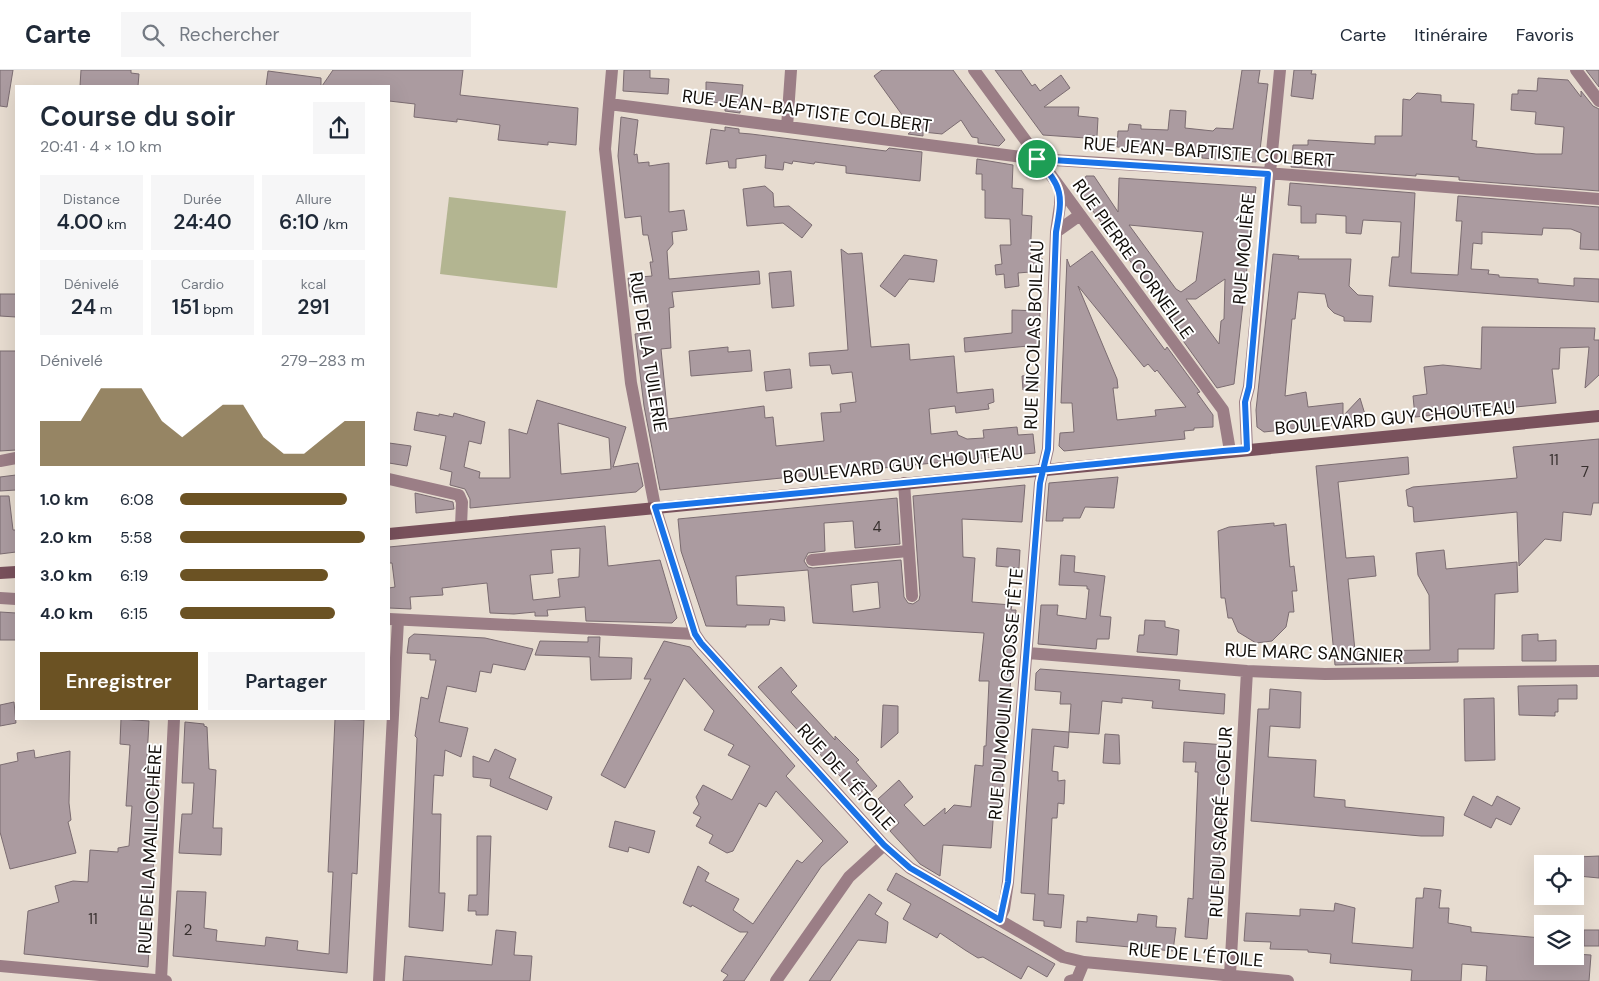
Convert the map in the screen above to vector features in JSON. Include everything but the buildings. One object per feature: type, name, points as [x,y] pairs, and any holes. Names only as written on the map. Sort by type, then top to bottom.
[{"type":"main road","name":"BOULEVARD GUY CHOUTEAU","points":[[390,534],[1599,416]]},
{"type":"main road","points":[[0,573],[15,572]]},
{"type":"street","name":"RUE DE LA TUILERIE","points":[[612,70],[605,149],[631,384],[655,507],[695,634]]},
{"type":"street","points":[[787,127],[791,70]]},
{"type":"street","name":"RUE PIERRE CORNEILLE","points":[[974,70],[1037,159],[1052,176],[1223,410],[1230,451]]},
{"type":"street","name":"RUE MOLIÈRE","points":[[1247,449],[1245,402],[1249,387],[1268,174],[1280,70]]},
{"type":"street","points":[[1576,70],[1599,101]]},
{"type":"street","name":"RUE JEAN-BAPTISTE COLBERT","points":[[609,104],[1037,159],[1268,174],[1599,200]]},
{"type":"street","name":"RUE NICOLAS BOILEAU","points":[[1043,470],[1048,449],[1056,232],[1060,189]]},
{"type":"street","name":"RUE NICOLAS BOILEAU","points":[[1056,232],[1080,215]]},
{"type":"street","points":[[1223,410],[1237,408],[1245,402]]},
{"type":"street","points":[[0,461],[15,458]]},
{"type":"street","name":"RUE DU MOULIN GROSSE TÊTE","points":[[1000,920],[1008,882],[1043,470]]},
{"type":"street","points":[[390,480],[459,495],[462,502],[461,526]]},
{"type":"street","points":[[904,483],[912,596]]},
{"type":"street","points":[[812,560],[908,551]]},
{"type":"street","points":[[0,598],[15,600]]},
{"type":"street","points":[[390,697],[393,619],[695,634]]},
{"type":"street","name":"RUE DE L’ÉTOILE","points":[[695,634],[884,845],[910,868],[1063,957],[1084,962],[1288,981]]},
{"type":"street","name":"RUE MARC SANGNIER","points":[[1028,653],[1247,671],[1325,674],[1599,671]]},
{"type":"street","name":"RUE DU SACRÉ-COEUR","points":[[1230,975],[1247,671]]},
{"type":"street","name":"RUE DE LA MAILLOCHÈRE","points":[[161,980],[174,720]]},
{"type":"street","points":[[379,981],[389,720]]},
{"type":"street","points":[[776,981],[849,877],[884,845]]},
{"type":"street","points":[[1070,981],[1076,979],[1084,962]]},
{"type":"street","points":[[0,966],[166,981]]},
{"type":"street","points":[[1146,981],[1147,968]]},
{"type":"green space","points":[[449,197],[566,211],[557,288],[440,274]]},
{"type":"route","points":[[1037,159],[1052,158],[1268,174],[1249,387],[1245,402],[1247,449],[1043,470],[655,507],[695,634],[701,643],[884,845],[910,868],[1000,920],[1004,909],[1008,882],[1028,653],[1040,483],[1043,470],[1048,449],[1056,232],[1060,205],[1060,189],[1052,176],[1037,159]]}]
